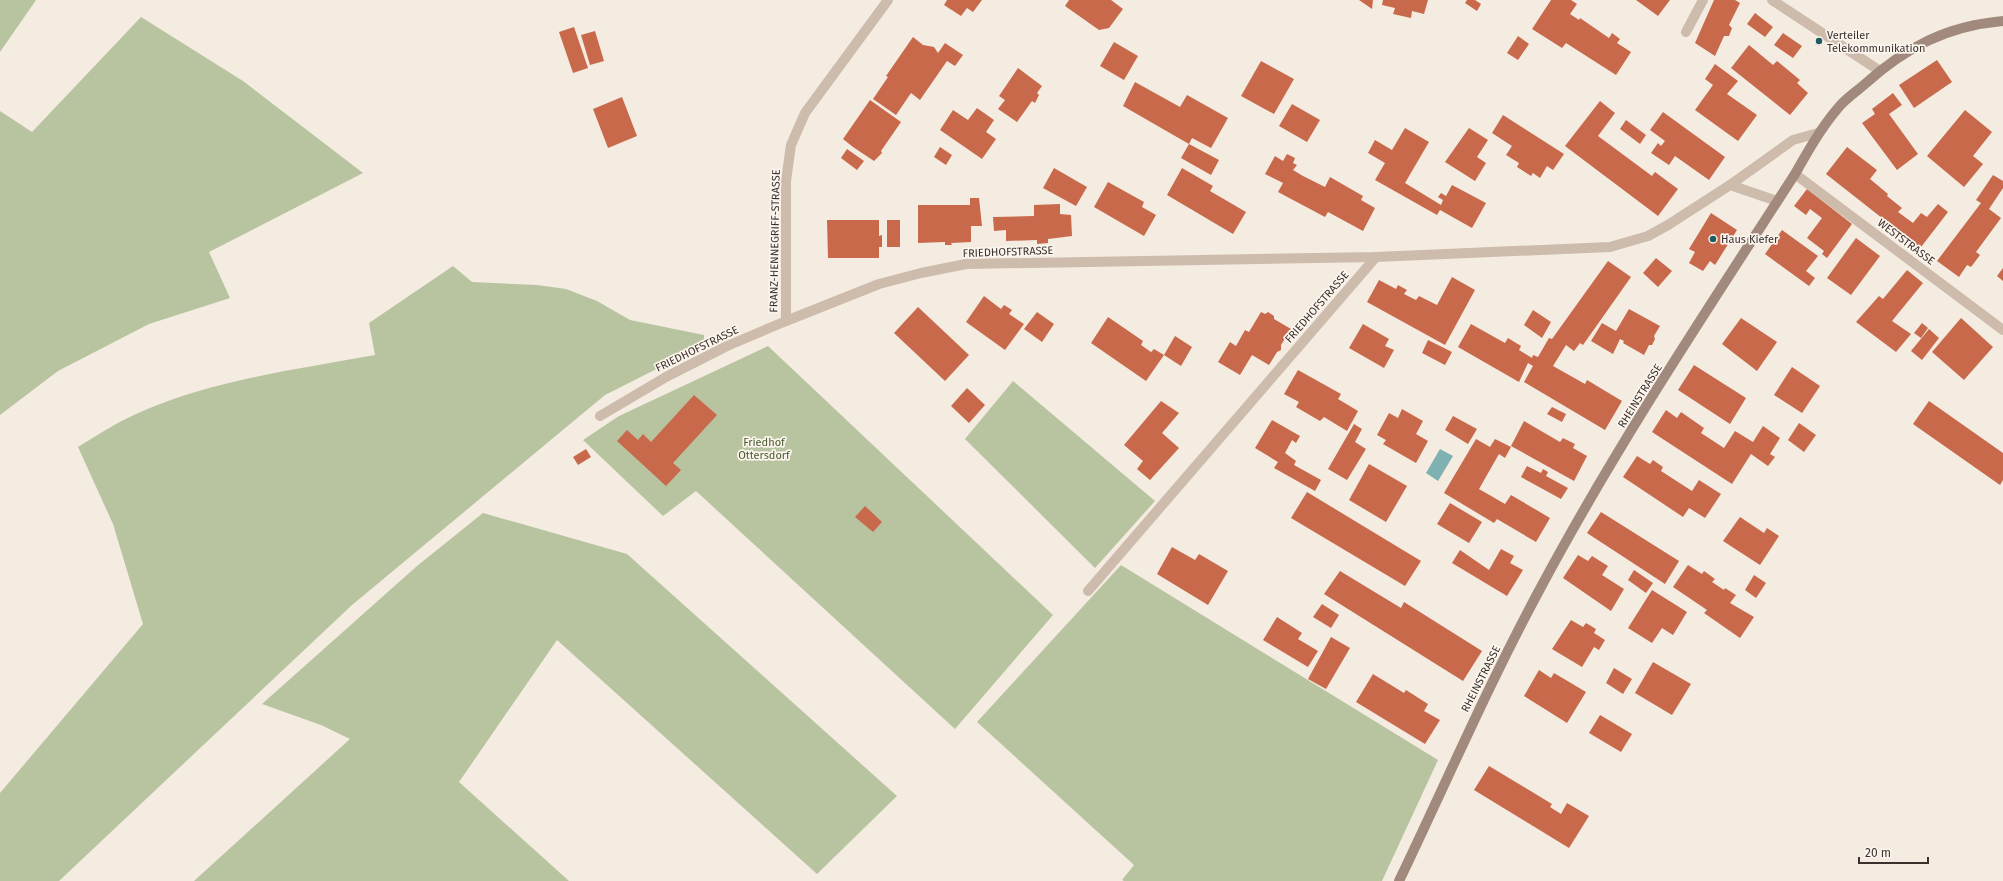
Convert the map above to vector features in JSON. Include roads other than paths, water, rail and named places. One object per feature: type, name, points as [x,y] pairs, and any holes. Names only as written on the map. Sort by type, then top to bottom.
[{"type":"main road","name":"RHEINSTRASSE","points":[[1399,881],[1437,803],[1471,724],[1558,556],[1600,482],[1794,174],[1818,133],[1839,106],[1900,56],[1943,34],[1975,25],[2003,21]]},
{"type":"street","name":"FRANZ-HENNEGRIFF-STRASSE","points":[[786,321],[786,181],[791,145],[805,113],[888,0]]},
{"type":"street","points":[[1686,32],[1703,0]]},
{"type":"street","points":[[1772,0],[1880,71]]},
{"type":"street","name":"FRIEDHOFSTRASSE","points":[[600,416],[666,377],[727,346],[879,284],[920,273],[966,264],[1376,257],[1610,247],[1648,236],[1668,225],[1730,185],[1793,140],[1818,133]]},
{"type":"street","name":"WESTSTRASSE","points":[[1794,174],[2003,330]]},
{"type":"street","points":[[1730,185],[1777,201]]},
{"type":"street","name":"FRIEDHOFSTRASSE","points":[[1088,591],[1376,257]]},
{"type":"water","points":[[1440,449],[1453,456],[1438,481],[1426,473]]},
{"type":"place","name":"Verteiler Telekommunikation","points":[[1819,41]]},
{"type":"place","name":"Haus Kiefer","points":[[1713,239]]},
{"type":"park label","name":"Friedhof Ottersdorf","points":[[764,448]]}]
